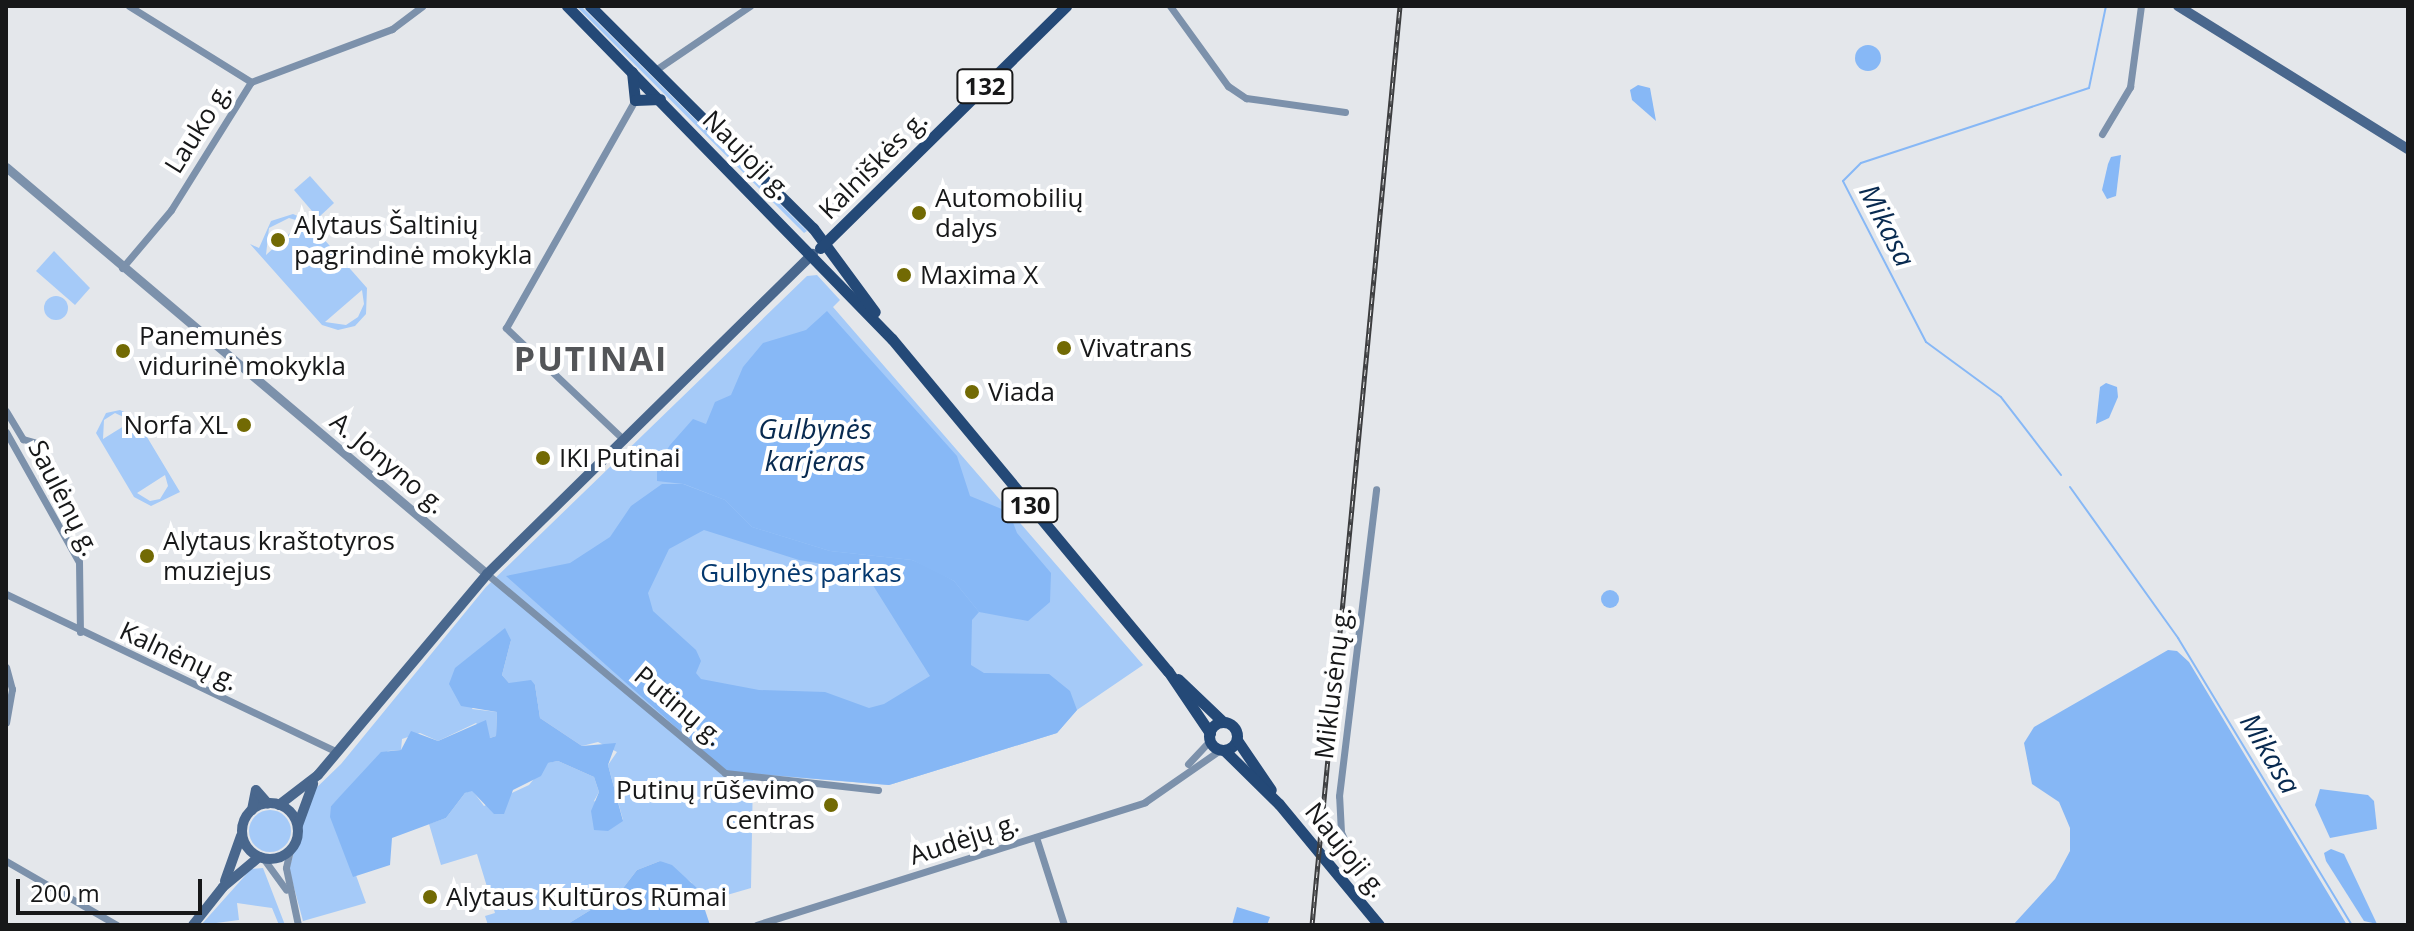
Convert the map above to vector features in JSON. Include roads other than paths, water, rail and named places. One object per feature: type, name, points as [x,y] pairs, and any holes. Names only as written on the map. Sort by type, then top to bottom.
[{"type":"main road","name":"Naujoji g.","points":[[567,6],[813,254],[892,339],[1168,671],[1210,736]]},
{"type":"main road","name":"Naujoji g.","points":[[590,6],[824,243],[892,339]]},
{"type":"main road","name":"Kalniškės g.","points":[[813,254],[1066,6]]},
{"type":"main road","points":[[2178,6],[2408,149]]},
{"type":"main road","points":[[632,72],[635,100],[660,99]]},
{"type":"main road","points":[[193,925],[223,887],[261,857],[290,850],[318,775],[487,574],[813,254]]},
{"type":"main road","name":"Naujoji g.","points":[[1168,671],[1223,722]]},
{"type":"main road","points":[[1210,736],[1223,722]]},
{"type":"main road","name":"130","points":[[1223,722],[1235,728],[1237,740]]},
{"type":"main road","name":"130","points":[[1210,736],[1222,750]]},
{"type":"main road","name":"Naujoji g.","points":[[1237,740],[1279,804]]},
{"type":"main road","points":[[1222,750],[1237,740]]},
{"type":"main road","name":"Naujoji g.","points":[[1222,750],[1279,804],[1379,925]]},
{"type":"main road","points":[[252,810],[273,804],[318,775]]},
{"type":"main road","points":[[223,887],[252,810],[256,790],[297,826]]},
{"type":"main road","points":[[242,831],[247,846],[261,857]]},
{"type":"street","points":[[129,6],[251,82]]},
{"type":"street","name":"Lauko g.","points":[[122,268],[171,210],[251,82],[392,29],[422,6]]},
{"type":"street","points":[[654,71],[750,6]]},
{"type":"street","points":[[1170,6],[1228,86],[1246,98],[1345,112]]},
{"type":"street","points":[[2102,134],[2130,87],[2141,6]]},
{"type":"street","points":[[624,440],[506,328],[635,100]]},
{"type":"street","name":"A. Jonyno g.","points":[[6,167],[487,574]]},
{"type":"street","name":"Saulėnų g.","points":[[6,411],[25,442],[37,443]]},
{"type":"street","name":"Saulėnų g.","points":[[6,432],[79,562],[80,632]]},
{"type":"street","name":"Miklusėnų g.","points":[[1341,876],[1353,859],[1341,832],[1339,796],[1376,489]]},
{"type":"street","name":"Putinų g.","points":[[487,574],[725,773],[878,790]]},
{"type":"street","name":"Kalnėnų g.","points":[[6,594],[80,632],[337,752]]},
{"type":"street","points":[[6,667],[12,689],[6,722]]},
{"type":"street","name":"Audėjų g.","points":[[1176,778],[1210,736]]},
{"type":"street","name":"Audėjų g.","points":[[756,925],[1145,802],[1176,778],[1222,750]]},
{"type":"street","points":[[1036,837],[1064,925]]},
{"type":"street","points":[[290,850],[286,868],[289,895],[298,925]]},
{"type":"street","points":[[261,857],[289,895]]},
{"type":"street","points":[[6,861],[117,925]]},
{"type":"water","points":[[1868,45],[1877,49],[1881,58],[1877,67],[1868,71],[1859,67],[1855,58],[1859,49]]},
{"type":"water","points":[[1638,85],[1650,88],[1656,121],[1632,100],[1630,90]]},
{"type":"water","points":[[2121,155],[2116,196],[2107,199],[2102,190],[2108,164],[2111,157]]},
{"type":"water","name":"Gulbynės karjeras","points":[[827,311],[957,456],[970,496],[1009,512],[1017,533],[1051,573],[1050,602],[1028,621],[979,612],[954,581],[912,560],[830,551],[752,527],[725,500],[684,484],[657,481],[657,466],[670,445],[693,419],[706,424],[715,402],[731,395],[743,367],[763,343],[806,330]]},
{"type":"water","points":[[2106,383],[2117,387],[2118,397],[2109,418],[2096,424],[2100,387]]},
{"type":"water","points":[[1610,590],[1619,599],[1610,608],[1601,599]]},
{"type":"water","points":[[2320,789],[2368,795],[2374,801],[2377,829],[2330,838],[2315,805]]},
{"type":"water","points":[[2331,849],[2344,854],[2377,924],[2364,921],[2326,861],[2324,853]]},
{"type":"water","points":[[1237,907],[1270,917],[1267,925],[1232,925]]},
{"type":"waterway","name":"Mikasa","points":[[2061,475],[2001,397],[1926,342],[1843,181],[1861,163],[2089,88],[2106,6]]},
{"type":"waterway","name":"Mikasa","points":[[2070,487],[2178,638],[2352,925]]},
{"type":"railway","points":[[1312,925],[1400,6]]},
{"type":"place","name":"Automobilių dalys","points":[[919,213]]},
{"type":"place","name":"Alytaus Šaltinių pagrindinė mokykla","points":[[278,240]]},
{"type":"place","name":"Maxima X","points":[[904,275]]},
{"type":"place","name":"Vivatrans","points":[[1064,348]]},
{"type":"place","name":"Panemunės vidurinė mokykla","points":[[123,351]]},
{"type":"place","name":"Viada","points":[[972,392]]},
{"type":"place","name":"Norfa XL","points":[[244,425]]},
{"type":"place","name":"IKI Putinai","points":[[543,458]]},
{"type":"place","name":"Alytaus kraštotyros muziejus","points":[[147,556]]},
{"type":"place","name":"Putinų rūševimo centras","points":[[831,805]]},
{"type":"place","name":"Alytaus Kultūros Rūmai","points":[[430,897]]},
{"type":"district","name":"PUTINAI","points":[[591,359]]},
{"type":"park label","name":"Gulbynės parkas","points":[[801,573]]}]
